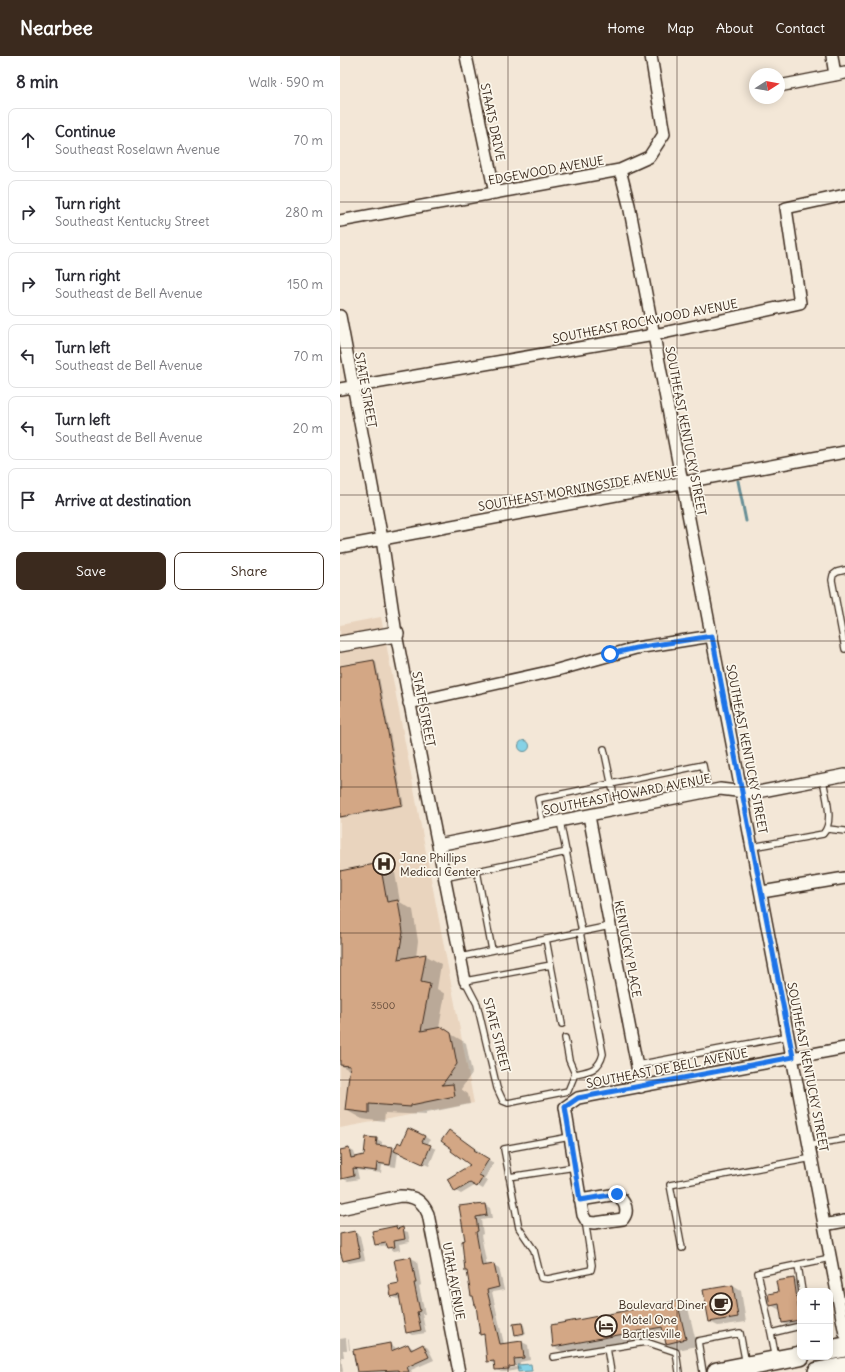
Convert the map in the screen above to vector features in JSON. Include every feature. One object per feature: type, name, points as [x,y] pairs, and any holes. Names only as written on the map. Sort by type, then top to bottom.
[{"type":"highway","points":[[833,1349],[845,1347]]},
{"type":"highway","points":[[717,1372],[797,1357]]},
{"type":"highway","points":[[818,1372],[845,1367]]},
{"type":"street","name":"STAATS DRIVE","points":[[466,56],[495,193]]},
{"type":"street","name":"EDGEWOOD AVENUE","points":[[340,221],[620,170],[649,157],[664,134],[651,56]]},
{"type":"street","points":[[785,85],[840,74],[832,56]]},
{"type":"street","name":"SOUTHEAST KENTUCKY STREET","points":[[620,170],[629,205],[683,483],[844,1328]]},
{"type":"street","name":"SOUTHEAST ROCKWOOD AVENUE","points":[[340,389],[654,335],[800,303],[786,208],[845,195]]},
{"type":"street","name":"STATE STREET","points":[[340,316],[382,539],[396,634],[409,703],[466,982]]},
{"type":"street","name":"SOUTHEAST MORNINGSIDE AVENUE","points":[[340,547],[845,452]]},
{"type":"street","points":[[340,644],[396,634]]},
{"type":"street","points":[[409,703],[557,670],[636,648],[712,636]]},
{"type":"street","name":"SOUTHEAST HOWARD AVENUE","points":[[438,845],[708,791],[720,789],[753,793],[845,775]]},
{"type":"street","name":"KENTUCKY PLACE","points":[[589,816],[641,1087]]},
{"type":"street","points":[[762,892],[845,878]]},
{"type":"street","name":"SOUTHEAST DE BELL AVENUE","points":[[584,1218],[565,1107],[570,1102],[578,1098],[845,1048]]},
{"type":"street","points":[[580,1200],[617,1194],[626,1206],[626,1215],[623,1219],[594,1223],[587,1222],[584,1218]]},
{"type":"street","name":"UTAH AVENUE","points":[[340,1209],[400,1196],[417,1198],[424,1204],[428,1214],[459,1372]]},
{"type":"street","points":[[824,1225],[845,1221]]},
{"type":"lane","points":[[845,570],[837,572],[833,575],[832,580],[845,649]]},
{"type":"lane","points":[[604,749],[617,810]]},
{"type":"lane","points":[[543,825],[538,799],[703,765],[708,791]]},
{"type":"lane","points":[[752,847],[823,834],[828,829],[829,820],[823,779]]},
{"type":"lane","points":[[560,821],[603,1054],[601,1063],[596,1069],[575,1074],[569,1060],[565,1038]]},
{"type":"lane","points":[[828,829],[845,831]]},
{"type":"lane","points":[[444,878],[566,852]]},
{"type":"lane","points":[[477,871],[492,950]]},
{"type":"lane","points":[[460,957],[610,926]]},
{"type":"lane","points":[[546,939],[562,1024]]},
{"type":"lane","points":[[466,982],[551,965]]},
{"type":"lane","name":"STATE STREET","points":[[466,982],[477,1004],[495,1080],[503,1101],[508,1103],[517,1102],[568,1091],[575,1074]]},
{"type":"lane","points":[[637,1065],[789,1036]]},
{"type":"lane","points":[[570,1138],[504,1149],[519,1228],[534,1250],[540,1278],[548,1278],[591,1270],[592,1265],[584,1218]]},
{"type":"lane","points":[[809,1146],[845,1138]]},
{"type":"lane","points":[[682,1248],[670,1184],[812,1158]]},
{"type":"lane","points":[[509,1178],[575,1167]]},
{"type":"lane","points":[[777,1360],[758,1273],[830,1258]]},
{"type":"lane","points":[[798,1265],[802,1288]]},
{"type":"lane","points":[[771,1333],[797,1327]]},
{"type":"lane","points":[[703,1372],[698,1341],[740,1333],[746,1366]]},
{"type":"lane","points":[[553,1357],[646,1342],[676,1352],[679,1372]]},
{"type":"lane","points":[[607,1348],[611,1372]]},
{"type":"shaded area","name":"Jane Phillips Medical Center","points":[[381,617],[474,1103],[340,1128],[340,625]]},
{"type":"water","points":[[524,740],[528,742],[530,746],[528,750],[524,752],[520,750],[518,746],[520,742]]},
{"type":"water","points":[[531,1364],[532,1371],[518,1372],[517,1365]]},
{"type":"building","points":[[374,660],[402,805],[340,817],[340,666]]},
{"type":"building","points":[[380,863],[387,902],[398,900],[403,932],[398,959],[426,954],[421,982],[430,984],[421,1031],[442,1027],[451,1033],[457,1064],[442,1085],[453,1084],[455,1096],[411,1105],[411,1107],[369,1104],[369,1113],[345,1110],[350,1066],[340,1065],[340,871]]},
{"type":"building","points":[[408,1128],[425,1136],[422,1142],[431,1145],[423,1164],[394,1151],[398,1142],[401,1144]]},
{"type":"building","points":[[449,1130],[475,1149],[474,1150],[489,1159],[479,1175],[483,1177],[477,1187],[470,1183],[455,1192],[447,1179],[470,1165],[451,1151],[452,1149],[441,1141]]},
{"type":"building","points":[[366,1137],[377,1138],[376,1145],[393,1147],[390,1165],[377,1163],[376,1171],[353,1168],[354,1176],[341,1179],[340,1150],[349,1148],[351,1158],[364,1155]]},
{"type":"building","points":[[485,1204],[487,1215],[476,1217],[478,1231],[476,1232],[482,1266],[494,1264],[499,1287],[487,1290],[500,1344],[522,1341],[524,1358],[514,1359],[515,1366],[509,1367],[509,1369],[495,1370],[494,1361],[487,1362],[484,1334],[480,1335],[476,1305],[473,1296],[471,1296],[467,1271],[465,1271],[462,1241],[465,1240],[459,1206]]},
{"type":"building","points":[[396,1226],[397,1229],[403,1227],[405,1239],[394,1241],[395,1247],[388,1248],[386,1243],[375,1245],[372,1231]]},
{"type":"building","points":[[355,1231],[360,1257],[343,1261],[340,1251],[340,1234]]},
{"type":"building","points":[[411,1257],[416,1283],[414,1283],[420,1311],[417,1312],[421,1330],[406,1333],[399,1295],[391,1297],[389,1285],[399,1283],[394,1260]]},
{"type":"building","points":[[794,1278],[797,1299],[797,1320],[782,1323],[779,1304],[770,1306],[768,1294],[778,1292],[776,1281]]},
{"type":"building","name":"Boulevard Diner","points":[[733,1285],[738,1317],[709,1322],[703,1290]]},
{"type":"building","name":"Motel One Bartlesville","points":[[677,1301],[686,1339],[666,1344],[662,1327],[553,1347],[551,1325]]},
{"type":"building","points":[[522,1323],[524,1333],[515,1335],[513,1324]]},
{"type":"building","points":[[390,1343],[391,1351],[408,1344],[411,1350],[423,1344],[429,1357],[407,1367],[409,1372],[399,1372],[398,1370],[357,1372],[353,1350]]},
{"type":"waterway","points":[[738,481],[746,521]]},
{"type":"place","name":"Jane Phillips Medical Center","points":[[384,864]]},
{"type":"place","name":"Boulevard Diner","points":[[721,1304]]},
{"type":"place","name":"Motel One Bartlesville","points":[[606,1326]]},
{"type":"route","points":[[610,654],[636,648],[712,636],[793,1057],[578,1098],[570,1102],[565,1107],[580,1200],[617,1194]]}]
